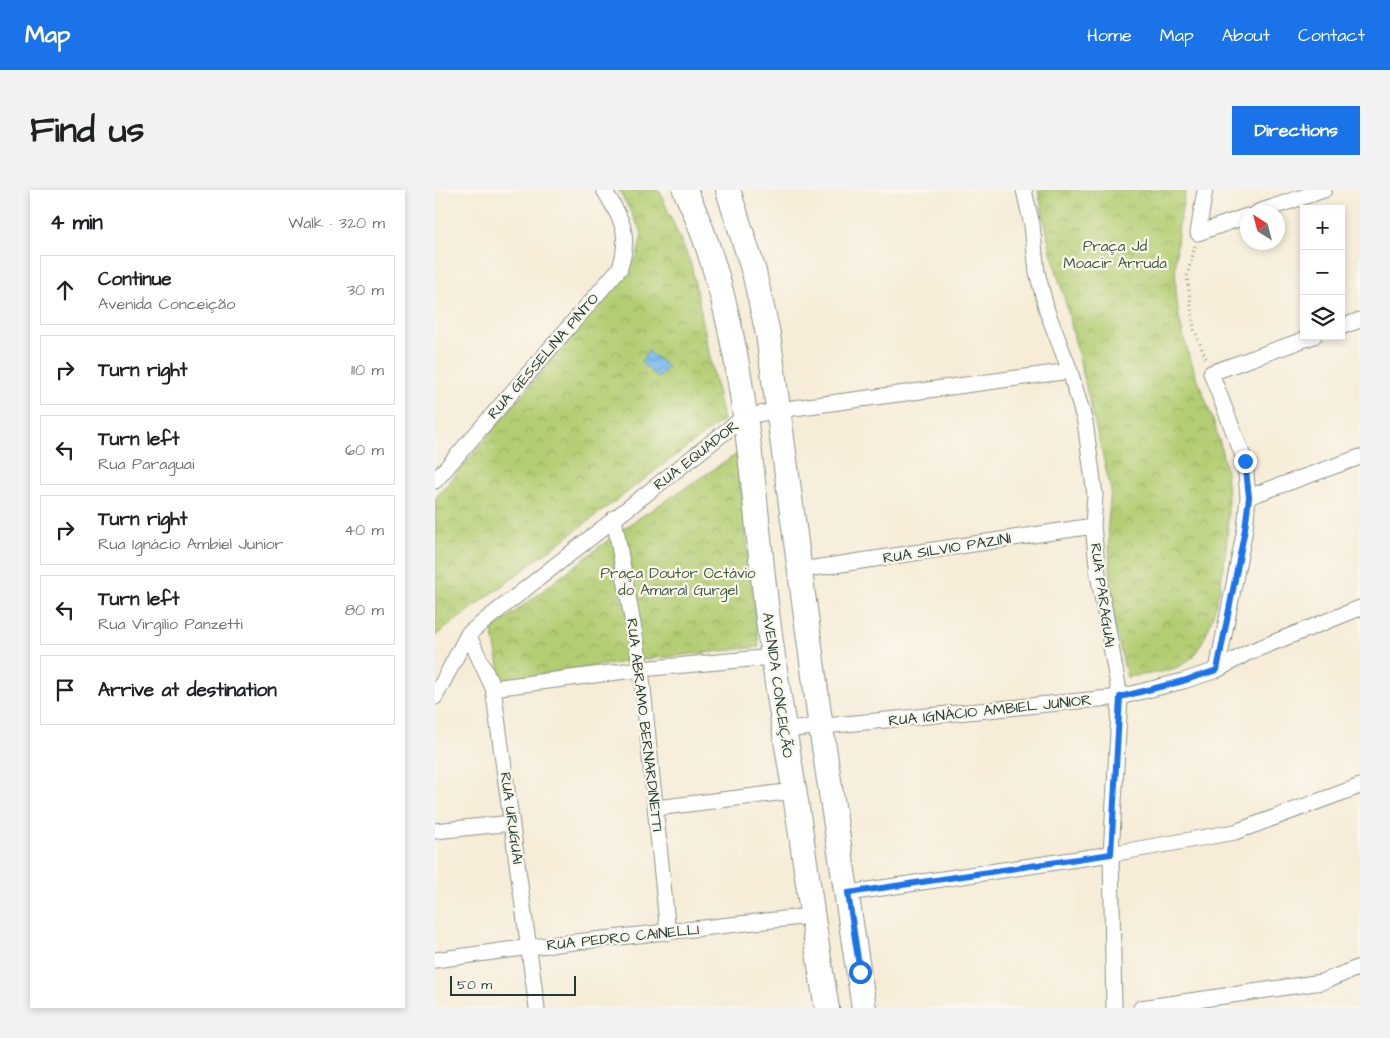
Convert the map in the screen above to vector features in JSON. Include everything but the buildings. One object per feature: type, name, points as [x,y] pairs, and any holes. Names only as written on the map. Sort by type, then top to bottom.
[{"type":"main road","name":"AVENIDA CONCEIÇÃO","points":[[685,190],[701,224],[721,289],[744,417],[773,657],[811,916],[827,1008]]},
{"type":"main road","points":[[728,190],[754,272],[767,334],[801,570],[821,728],[848,893],[864,1008]]},
{"type":"street","name":"RUA GESSELINA PINTO","points":[[435,481],[620,268],[626,248],[622,220],[605,190]]},
{"type":"street","name":"RUA PARAGUAI","points":[[1024,190],[1032,225],[1037,272],[1047,311],[1070,371],[1085,422],[1095,495],[1093,526],[1106,623],[1120,697],[1111,854],[1114,1008]]},
{"type":"street","points":[[1205,190],[1198,233],[1240,218]]},
{"type":"street","points":[[1280,205],[1324,190]]},
{"type":"street","points":[[1345,326],[1360,320]]},
{"type":"street","points":[[1217,670],[1245,529],[1249,497],[1245,461],[1211,373],[1303,340]]},
{"type":"street","name":"RUA EQUADOR","points":[[435,697],[468,634],[744,417],[779,410],[1070,371]]},
{"type":"street","points":[[1249,497],[1360,457]]},
{"type":"street","name":"RUA ABRAMO BERNARDINETTI","points":[[614,518],[641,668],[657,808],[668,932]]},
{"type":"street","name":"RUA SILVIO PAZINI","points":[[801,570],[1093,526]]},
{"type":"street","name":"RUA IGNÁCIO AMBIEL JUNIOR","points":[[784,730],[821,728],[1120,697],[1217,670],[1247,653],[1360,608]]},
{"type":"street","name":"RUA URUGUAI","points":[[468,634],[493,688],[537,1008]]},
{"type":"street","points":[[493,688],[641,668],[773,657]]},
{"type":"street","points":[[848,893],[1111,854],[1235,832],[1360,786]]},
{"type":"street","points":[[657,808],[794,791]]},
{"type":"street","points":[[435,831],[512,823]]},
{"type":"street","name":"RUA PEDRO CAINELLI","points":[[435,960],[530,947],[811,916]]},
{"type":"street","points":[[1141,1008],[1322,982],[1360,967]]},
{"type":"path","points":[[1198,233],[1187,276],[1193,330],[1211,373]]},
{"type":"green space","points":[[619,190],[659,190],[691,264],[723,420],[435,636],[435,499],[637,257],[642,233]]},
{"type":"green space","name":"Praça Jd Moacir Arruda","points":[[1038,190],[1186,190],[1176,253],[1177,301],[1183,336],[1220,443],[1224,461],[1227,481],[1227,533],[1220,589],[1205,637],[1188,661],[1181,666],[1163,672],[1127,677],[1113,619],[1108,525],[1111,490],[1066,304],[1050,248]]},
{"type":"green space","name":"Praça Doutor Octávio do Amaral Gurgel","points":[[737,454],[759,647],[638,660],[502,680],[492,630],[621,530]]},
{"type":"water","points":[[648,351],[668,367],[658,378],[641,362]]},
{"type":"route","points":[[860,972],[848,893],[1111,854],[1120,697],[1217,670],[1245,529],[1249,497],[1245,461]]}]
